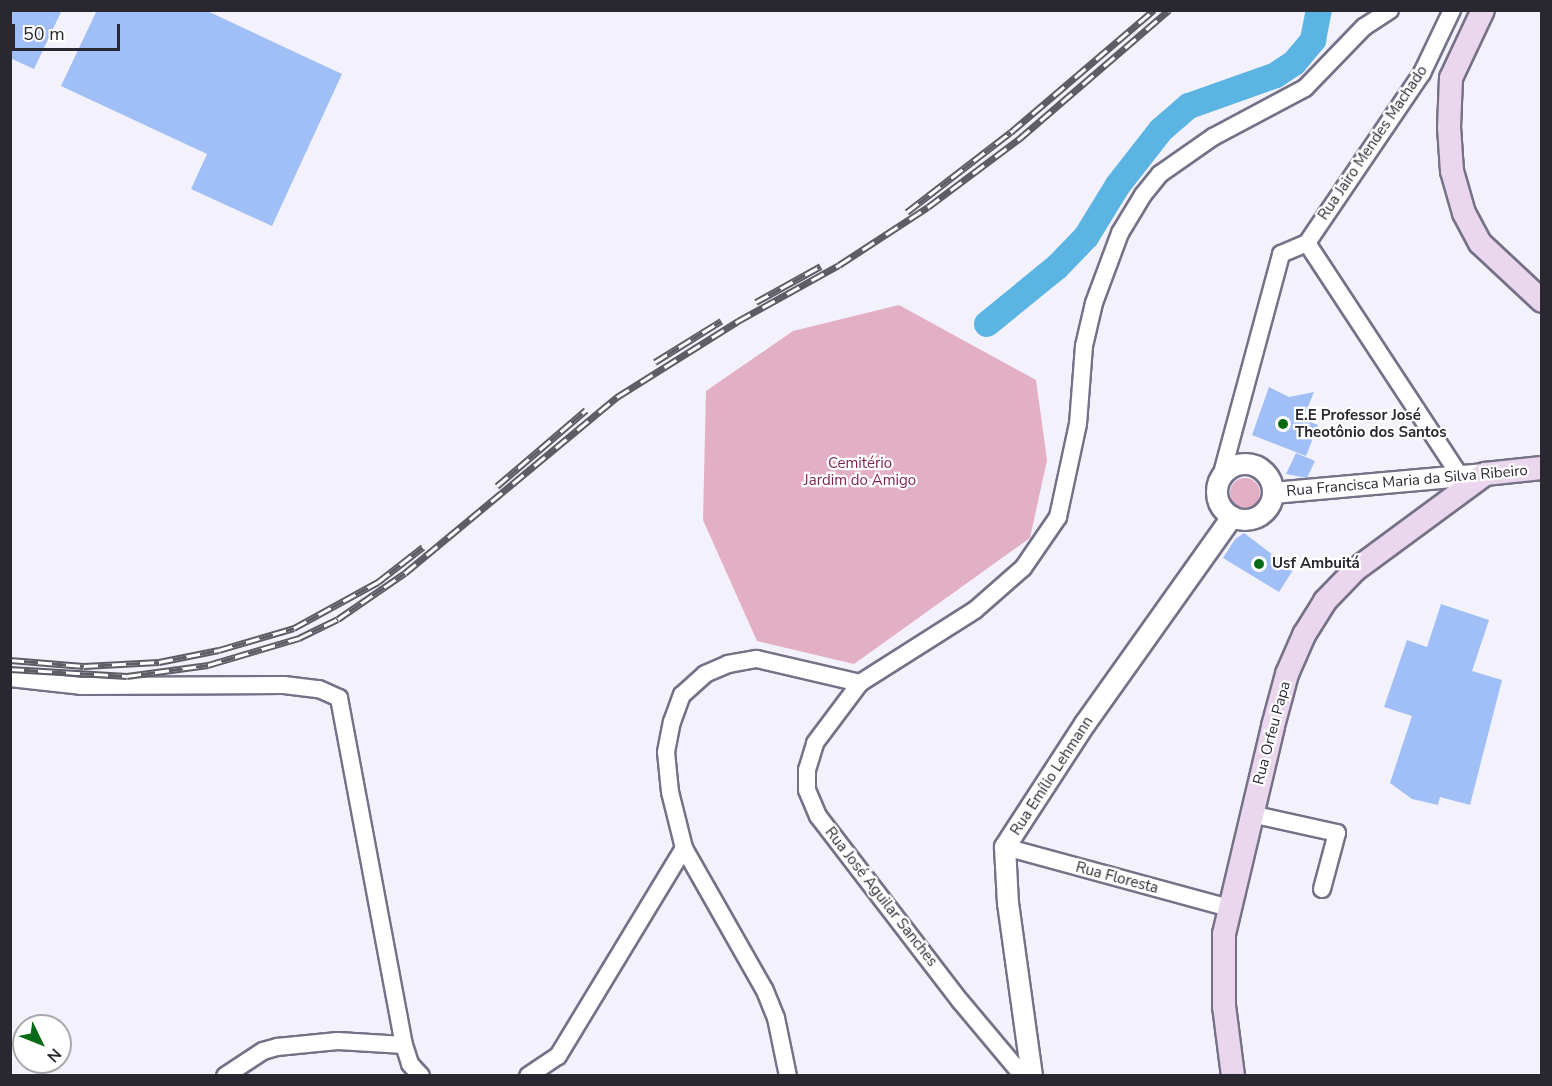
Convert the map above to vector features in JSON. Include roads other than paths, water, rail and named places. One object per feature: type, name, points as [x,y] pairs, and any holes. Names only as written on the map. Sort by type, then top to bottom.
[{"type":"main road","points":[[1483,10],[1451,78],[1449,127],[1452,171],[1464,213],[1480,243],[1542,301]]},
{"type":"main road","name":"Rua Francisca Maria da Silva Ribeiro","points":[[1485,474],[1542,468]]},
{"type":"main road","name":"Rua Orfeu Papa","points":[[1233,1076],[1224,1006],[1224,934],[1251,814],[1287,674],[1325,601],[1355,570],[1485,474]]},
{"type":"street","name":"Rua José Aguilar Sanches","points":[[1023,1076],[960,1001],[818,816],[807,790],[807,770],[815,743],[860,683],[975,610],[1023,568],[1058,517],[1078,424],[1084,346],[1094,303],[1120,233],[1149,188],[1160,174],[1213,137],[1305,88],[1364,27],[1390,10]]},
{"type":"street","name":"Rua Jairo Mendes Machado","points":[[1307,243],[1422,73],[1452,10]]},
{"type":"street","points":[[1233,457],[1256,466],[1264,472],[1273,494],[1269,505],[1257,517],[1232,517],[1219,503],[1216,494],[1221,477],[1233,457],[1281,254],[1307,243],[1459,474]]},
{"type":"street","name":"Rua Francisca Maria da Silva Ribeiro","points":[[1273,494],[1459,474],[1485,474]]},
{"type":"street","name":"Rua Emílio Lehmann","points":[[1032,1076],[1008,904],[1005,847],[1086,724],[1232,517]]},
{"type":"street","points":[[788,1076],[777,1018],[764,989],[684,848],[670,792],[666,752],[682,695],[705,674],[728,664],[756,659],[860,683]]},
{"type":"street","points":[[10,678],[81,686],[284,685],[319,689],[339,698],[404,1045],[410,1064],[421,1076]]},
{"type":"street","points":[[1251,814],[1337,833],[1322,889]]},
{"type":"street","name":"Rua Floresta","points":[[1005,847],[1230,908]]},
{"type":"street","points":[[528,1076],[558,1056],[684,848]]},
{"type":"street","points":[[225,1076],[262,1051],[277,1047],[338,1041],[404,1045]]},
{"type":"waterway","points":[[987,324],[1057,267],[1086,237],[1118,185],[1161,130],[1189,106],[1276,75],[1294,63],[1313,40],[1319,10]]},
{"type":"railway","points":[[907,212],[1011,132],[1154,10]]},
{"type":"railway","points":[[10,669],[127,676],[208,665],[299,638],[338,619],[405,573],[617,397],[738,321],[839,265],[928,207],[1019,139],[1169,10]]},
{"type":"railway","points":[[756,302],[821,266]]},
{"type":"railway","points":[[655,362],[721,321]]},
{"type":"railway","points":[[497,486],[586,410]]},
{"type":"railway","points":[[10,660],[84,666],[159,662],[219,650],[294,628],[378,582],[423,547]]},
{"type":"place","name":"E.E Professor José Theotônio dos Santos","points":[[1283,424]]},
{"type":"place","name":"Usf Ambuitá","points":[[1259,564]]},
{"type":"park label","name":"Cemitério Jardim do Amigo","points":[[860,472]]}]
